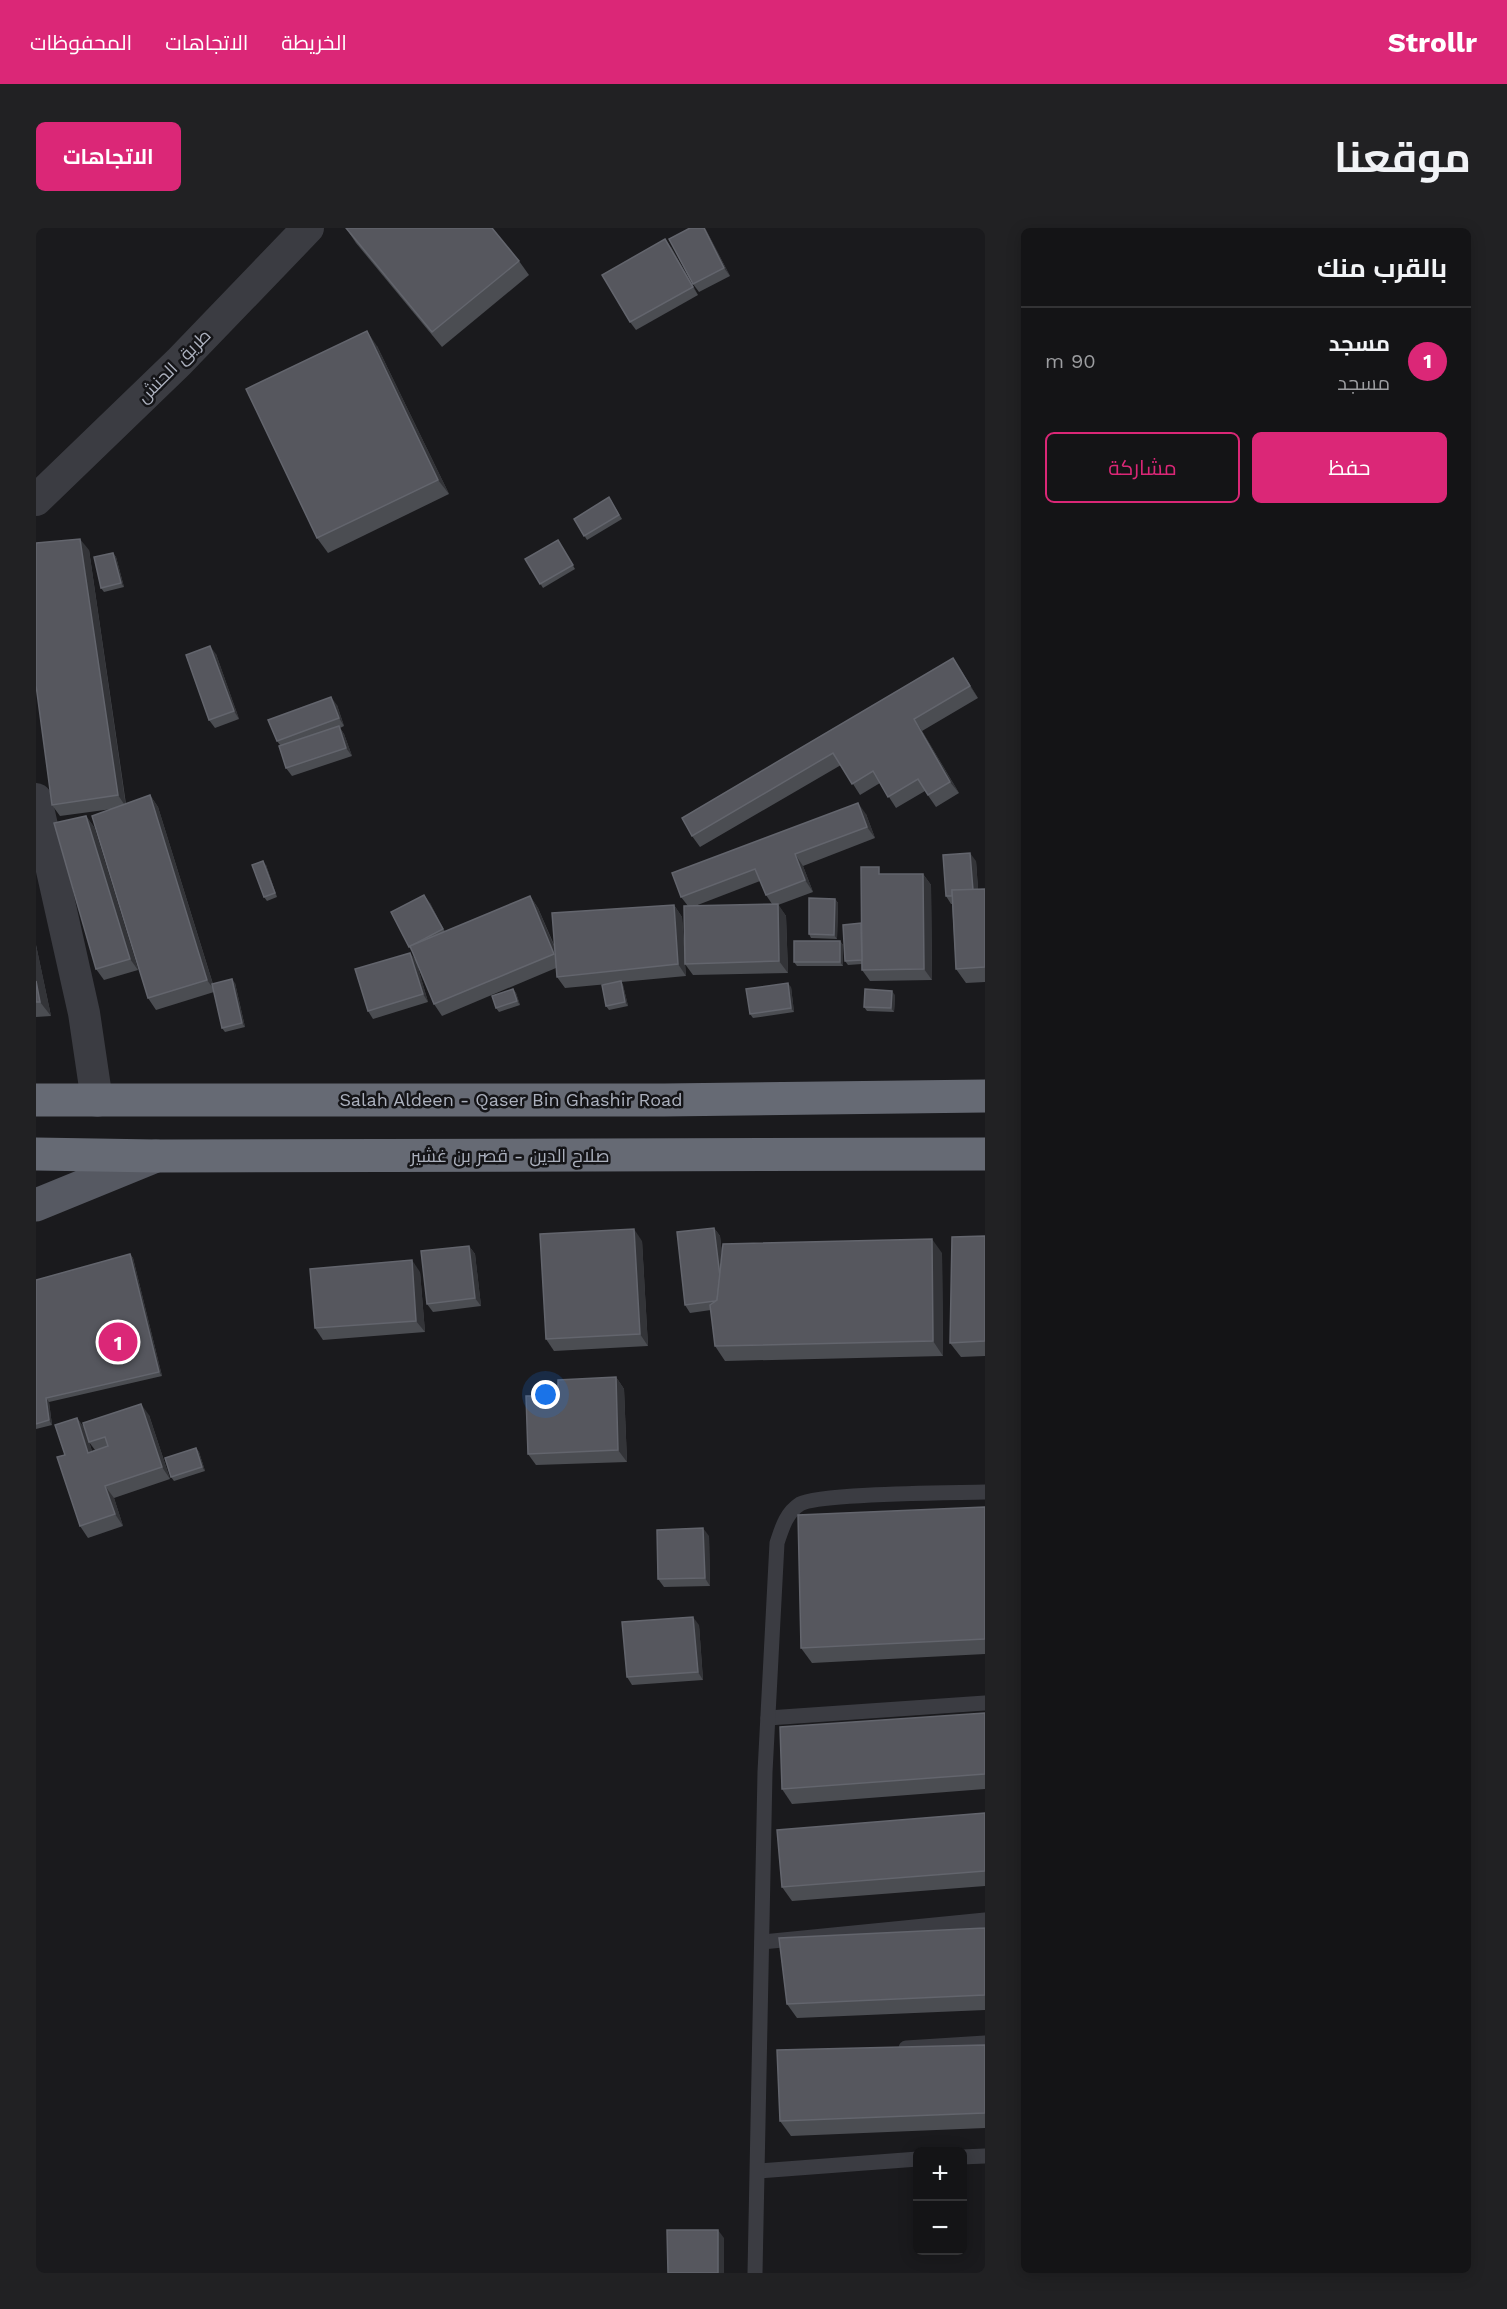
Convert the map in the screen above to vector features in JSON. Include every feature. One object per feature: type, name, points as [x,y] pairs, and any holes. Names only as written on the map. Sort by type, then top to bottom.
[{"type":"highway","name":"Salah Aldeen - Qaser Bin Ghashir Road","points":[[36,1100],[664,1101],[985,1096]]},
{"type":"highway","name":"صلاح الدين - قصر بن غشير","points":[[36,1154],[156,1156],[985,1154]]},
{"type":"main road","points":[[36,1205],[156,1156]]},
{"type":"street","name":"طريق الحنش","points":[[36,500],[179,362],[308,228]]},
{"type":"street","points":[[36,799],[84,1013],[97,1101]]},
{"type":"lane","points":[[755,2273],[758,2171],[766,2056],[762,1942],[768,1718],[777,1543],[787,1516],[801,1503],[827,1498],[985,1492]]},
{"type":"lane","points":[[768,1718],[985,1703]]},
{"type":"lane","points":[[762,1942],[985,1920]]},
{"type":"lane","points":[[890,2049],[985,2043]]},
{"type":"lane","points":[[967,2157],[985,2157]]},
{"type":"lane","points":[[758,2171],[913,2160]]},
{"type":"building","points":[[346,228],[492,228],[519,261],[432,332]]},
{"type":"building","points":[[690,228],[704,228],[724,268],[693,284],[669,239]]},
{"type":"building","points":[[665,239],[693,287],[630,322],[602,275]]},
{"type":"building","points":[[367,331],[438,480],[317,538],[246,389]]},
{"type":"building","points":[[609,497],[619,515],[584,536],[574,519]]},
{"type":"building","points":[[80,539],[118,795],[52,805],[36,685],[36,543]]},
{"type":"building","points":[[558,540],[573,565],[540,584],[525,559]]},
{"type":"building","points":[[113,553],[121,583],[101,588],[94,557]]},
{"type":"building","points":[[210,646],[234,711],[209,720],[186,655]]},
{"type":"building","points":[[953,658],[970,686],[914,719],[950,782],[928,795],[918,779],[888,797],[873,771],[852,784],[833,753],[692,836],[682,818]]},
{"type":"building","points":[[331,697],[339,718],[277,741],[268,720]]},
{"type":"building","points":[[339,726],[346,748],[286,768],[279,746]]},
{"type":"building","points":[[150,795],[207,980],[148,998],[92,816]]},
{"type":"building","points":[[858,803],[867,827],[795,854],[805,880],[766,895],[755,869],[681,897],[672,873]]},
{"type":"building","points":[[86,816],[130,959],[96,969],[54,823]]},
{"type":"building","points":[[970,853],[973,890],[952,890],[952,896],[946,896],[943,855]]},
{"type":"building","points":[[263,861],[275,893],[264,897],[252,865]]},
{"type":"building","points":[[861,867],[879,867],[879,874],[923,874],[924,969],[862,970]]},
{"type":"building","points":[[985,889],[985,967],[956,969],[952,890]]},
{"type":"building","points":[[424,895],[443,929],[409,947],[391,912]]},
{"type":"building","points":[[530,896],[554,954],[434,1004],[410,946]]},
{"type":"building","points":[[809,898],[835,899],[834,935],[809,934]]},
{"type":"building","points":[[778,904],[779,961],[685,964],[684,906]]},
{"type":"building","points":[[674,905],[678,964],[557,977],[552,913]]},
{"type":"building","points":[[861,923],[862,960],[845,961],[843,925]]},
{"type":"building","points":[[794,941],[840,941],[840,962],[794,962]]},
{"type":"building","points":[[410,953],[423,994],[368,1011],[355,969]]},
{"type":"building","points":[[232,979],[242,1023],[222,1028],[212,984]]},
{"type":"building","points":[[36,981],[40,1002],[36,1002]]},
{"type":"building","points":[[621,981],[625,1002],[606,1006],[602,985]]},
{"type":"building","points":[[788,983],[791,1008],[750,1014],[746,989]]},
{"type":"building","points":[[513,989],[517,1001],[496,1008],[492,996]]},
{"type":"building","points":[[865,989],[892,991],[891,1008],[864,1007]]},
{"type":"building","points":[[714,1228],[720,1276],[717,1300],[685,1305],[677,1232]]},
{"type":"building","points":[[634,1229],[640,1334],[546,1339],[540,1234]]},
{"type":"building","points":[[985,1236],[985,1341],[950,1343],[952,1237]]},
{"type":"building","points":[[932,1239],[933,1341],[715,1346],[710,1305],[717,1300],[723,1244]]},
{"type":"building","points":[[469,1246],[475,1298],[427,1304],[421,1251]]},
{"type":"building","points":[[130,1254],[159,1372],[46,1398],[49,1420],[36,1424],[36,1280]]},
{"type":"building","points":[[412,1260],[416,1321],[315,1328],[310,1269]]},
{"type":"building","points":[[616,1377],[618,1450],[528,1454],[526,1396],[558,1396],[558,1380]]},
{"type":"building","points":[[141,1404],[162,1467],[105,1486],[115,1514],[80,1526],[57,1457],[65,1455],[55,1425],[77,1418],[88,1453],[108,1446],[105,1437],[89,1442],[83,1423]]},
{"type":"building","points":[[196,1448],[202,1467],[171,1477],[165,1458]]},
{"type":"building","points":[[985,1507],[985,1639],[801,1648],[798,1515]]},
{"type":"building","points":[[703,1528],[705,1578],[658,1579],[657,1530]]},
{"type":"building","points":[[693,1617],[698,1672],[627,1677],[622,1622]]},
{"type":"building","points":[[985,1713],[985,1774],[782,1789],[780,1727]]},
{"type":"building","points":[[985,1813],[985,1871],[782,1887],[777,1830]]},
{"type":"building","points":[[985,1928],[985,1995],[787,2004],[779,1938]]},
{"type":"building","points":[[985,2045],[985,2113],[780,2121],[777,2050]]},
{"type":"building","points":[[667,2230],[718,2230],[718,2273],[668,2273]]},
{"type":"place","name":"مسجد","points":[[118,1342]]}]
